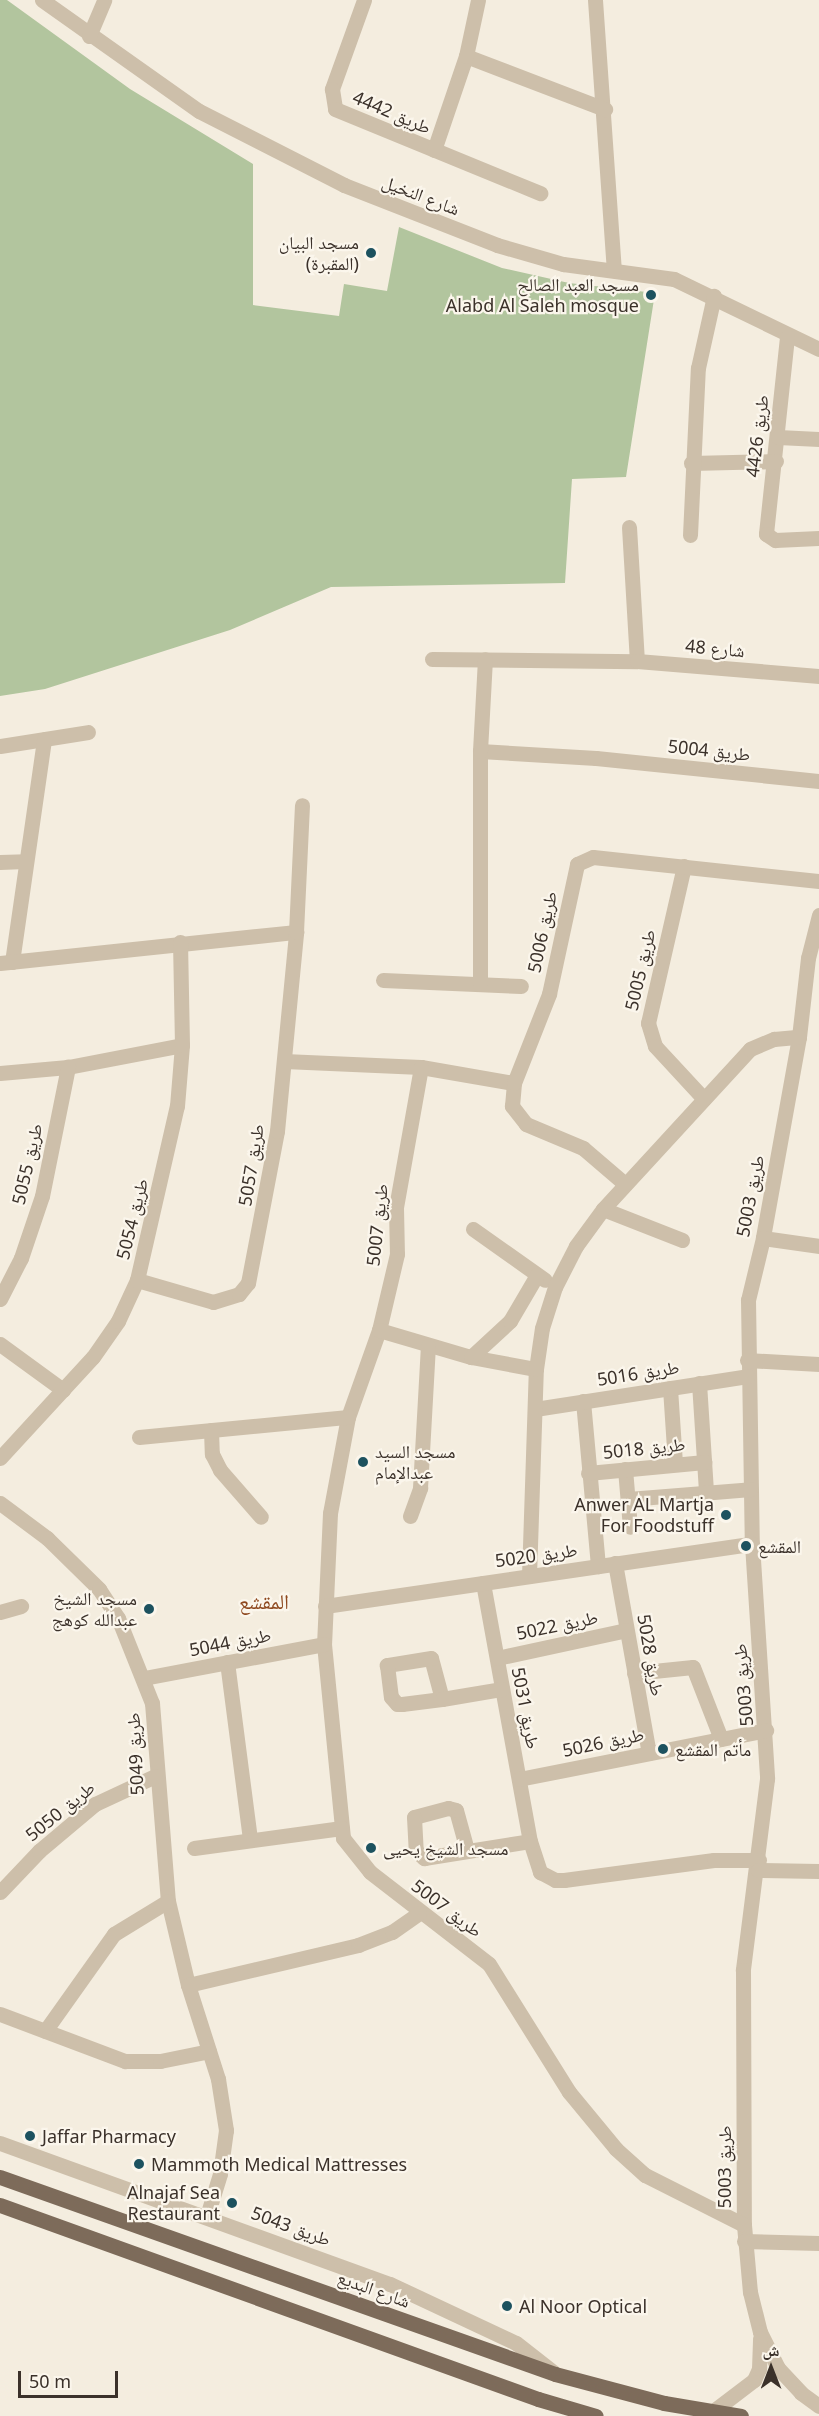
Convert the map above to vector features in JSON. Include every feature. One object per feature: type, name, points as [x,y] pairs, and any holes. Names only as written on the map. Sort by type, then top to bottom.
[{"type":"main road","name":"شارع البديع","points":[[0,2177],[555,2374],[712,2412],[741,2416]]},
{"type":"main road","points":[[0,2205],[538,2399],[596,2416]]},
{"type":"street","name":"شارع النخيل","points":[[42,0],[89,36],[200,111],[344,186],[497,245],[563,264],[674,279],[714,296],[788,337],[819,350]]},
{"type":"street","points":[[89,36],[104,0]]},
{"type":"street","name":"طريق 4442","points":[[364,0],[332,89],[332,104],[339,112],[540,193]]},
{"type":"street","points":[[434,150],[466,56],[478,0]]},
{"type":"street","points":[[595,0],[605,109],[614,270]]},
{"type":"street","points":[[466,56],[605,109]]},
{"type":"street","points":[[690,535],[691,464],[698,368],[714,296]]},
{"type":"street","name":"طريق 4426","points":[[788,337],[776,461],[767,504],[766,534],[770,538],[819,538]]},
{"type":"street","points":[[778,437],[819,439]]},
{"type":"street","points":[[691,464],[776,461]]},
{"type":"street","points":[[629,526],[637,661]]},
{"type":"street","name":"شارع 48","points":[[432,659],[637,661],[819,676]]},
{"type":"street","points":[[480,984],[480,751],[485,659]]},
{"type":"street","points":[[0,746],[88,732]]},
{"type":"street","points":[[44,739],[6,962],[180,942],[296,932]]},
{"type":"street","name":"طريق 5004","points":[[480,751],[596,758],[819,781]]},
{"type":"street","name":"طريق 5057","points":[[137,1280],[213,1302],[239,1294],[248,1283],[277,1131],[296,932],[302,805]]},
{"type":"street","name":"طريق 5006","points":[[625,1185],[583,1148],[517,1116],[511,1095],[549,994],[577,864],[587,856],[819,881]]},
{"type":"street","points":[[0,862],[25,861]]},
{"type":"street","name":"طريق 5005","points":[[684,867],[648,1023],[655,1046],[704,1099]]},
{"type":"street","name":"طريق 5003","points":[[712,2412],[754,2380],[759,2369],[760,2332],[750,2292],[744,2241],[743,1970],[759,1865],[767,1779],[766,1730],[752,1544],[747,1376],[748,1300],[763,1238],[819,915]]},
{"type":"street","name":"طريق 5054","points":[[0,1458],[93,1357],[118,1321],[137,1280],[177,1106],[182,1045],[180,942]]},
{"type":"street","points":[[383,980],[521,986]]},
{"type":"street","points":[[529,1576],[536,1369],[542,1328],[555,1287],[576,1246],[603,1209],[750,1049],[774,1039],[799,1036]]},
{"type":"street","points":[[0,1073],[68,1067],[182,1045]]},
{"type":"street","points":[[284,1060],[421,1067],[514,1083]]},
{"type":"street","name":"طريق 5055","points":[[0,1299],[21,1258],[42,1196],[68,1067]]},
{"type":"street","name":"طريق 5007","points":[[421,1067],[396,1208],[397,1254],[379,1330],[348,1418],[330,1513],[324,1644],[342,1828],[348,1848],[358,1861],[419,1913],[489,1964],[569,2092],[616,2149],[645,2175],[744,2225]]},
{"type":"street","points":[[603,1209],[682,1240]]},
{"type":"street","points":[[473,1229],[555,1287]]},
{"type":"street","points":[[763,1238],[819,1246]]},
{"type":"street","points":[[471,1358],[510,1321],[537,1275]]},
{"type":"street","points":[[379,1330],[471,1358],[536,1369]]},
{"type":"street","points":[[0,1344],[63,1390]]},
{"type":"street","points":[[410,1516],[420,1488],[428,1346]]},
{"type":"street","points":[[747,1360],[819,1364]]},
{"type":"street","name":"طريق 5016","points":[[534,1409],[747,1376]]},
{"type":"street","points":[[699,1383],[706,1492]]},
{"type":"street","points":[[670,1388],[675,1464]]},
{"type":"street","points":[[583,1401],[598,1566]]},
{"type":"street","points":[[139,1437],[348,1418]]},
{"type":"street","points":[[211,1430],[212,1454],[220,1470],[261,1518]]},
{"type":"street","name":"طريق 5018","points":[[588,1473],[704,1462]]},
{"type":"street","points":[[625,1469],[630,1527]]},
{"type":"street","points":[[628,1499],[751,1489]]},
{"type":"street","name":"طريق 5049","points":[[0,1503],[47,1538],[99,1589],[118,1618],[144,1678],[152,1703],[155,1776],[168,1901],[188,1984],[218,2079],[226,2130],[220,2174],[207,2216]]},
{"type":"street","name":"طريق 5020","points":[[325,1606],[752,1544]]},
{"type":"street","name":"طريق 5028","points":[[615,1563],[649,1753]]},
{"type":"street","name":"طريق 5031","points":[[483,1583],[530,1841],[540,1872],[555,1880],[714,1860],[819,1871]]},
{"type":"street","points":[[0,1612],[21,1606]]},
{"type":"street","name":"طريق 5022","points":[[497,1659],[626,1630]]},
{"type":"street","name":"طريق 5044","points":[[144,1678],[324,1644]]},
{"type":"street","points":[[227,1662],[250,1840]]},
{"type":"street","points":[[634,1673],[693,1667],[721,1739]]},
{"type":"street","points":[[442,1699],[502,1689]]},
{"type":"street","name":"طريق 5026","points":[[519,1779],[766,1730]]},
{"type":"street","name":"طريق 5050","points":[[0,1892],[39,1851],[95,1804],[155,1776]]},
{"type":"street","points":[[194,1848],[342,1828]]},
{"type":"street","points":[[467,1851],[530,1841]]},
{"type":"street","points":[[45,2031],[114,1934],[168,1901]]},
{"type":"street","points":[[188,1984],[358,1945],[392,1932],[419,1913]]},
{"type":"street","points":[[0,2014],[125,2061],[160,2061],[208,2051]]},
{"type":"street","name":"طريق 5043","points":[[0,2143],[358,2272],[516,2343],[555,2374]]},
{"type":"street","points":[[744,2241],[819,2243]]},
{"type":"street","name":"طريق 5003","points":[[760,2332],[789,2382],[819,2406]]},
{"type":"green space","points":[[0,0],[7,0],[130,89],[253,164],[253,305],[339,316],[344,284],[387,291],[399,227],[502,268],[569,283],[655,293],[626,477],[572,479],[565,583],[331,587],[230,630],[45,689],[0,696]]},
{"type":"place","name":"مسجد البيان (المقبرة)","points":[[371,253]]},
{"type":"place","name":"مسجد العبد الصالح Alabd Al Saleh mosque","points":[[651,295]]},
{"type":"place","name":"مسجد السيد عبدالإمام","points":[[363,1462]]},
{"type":"place","name":"Anwer AL Martja For Foodstuff","points":[[726,1515]]},
{"type":"place","name":"المقشع","points":[[746,1546]]},
{"type":"place","name":"مسجد الشيخ عبدالله كوهج","points":[[149,1609]]},
{"type":"place","name":"مأتم المقشع","points":[[663,1749]]},
{"type":"place","name":"مسجد الشيخ يحيى","points":[[371,1848]]},
{"type":"place","name":"Jaffar Pharmacy","points":[[30,2136]]},
{"type":"place","name":"Mammoth Medical Mattresses","points":[[139,2164]]},
{"type":"place","name":"Alnajaf Sea Restaurant","points":[[232,2203]]},
{"type":"place","name":"Al Noor Optical","points":[[507,2306]]},
{"type":"district","name":"المقشع","points":[[264,1601]]}]
